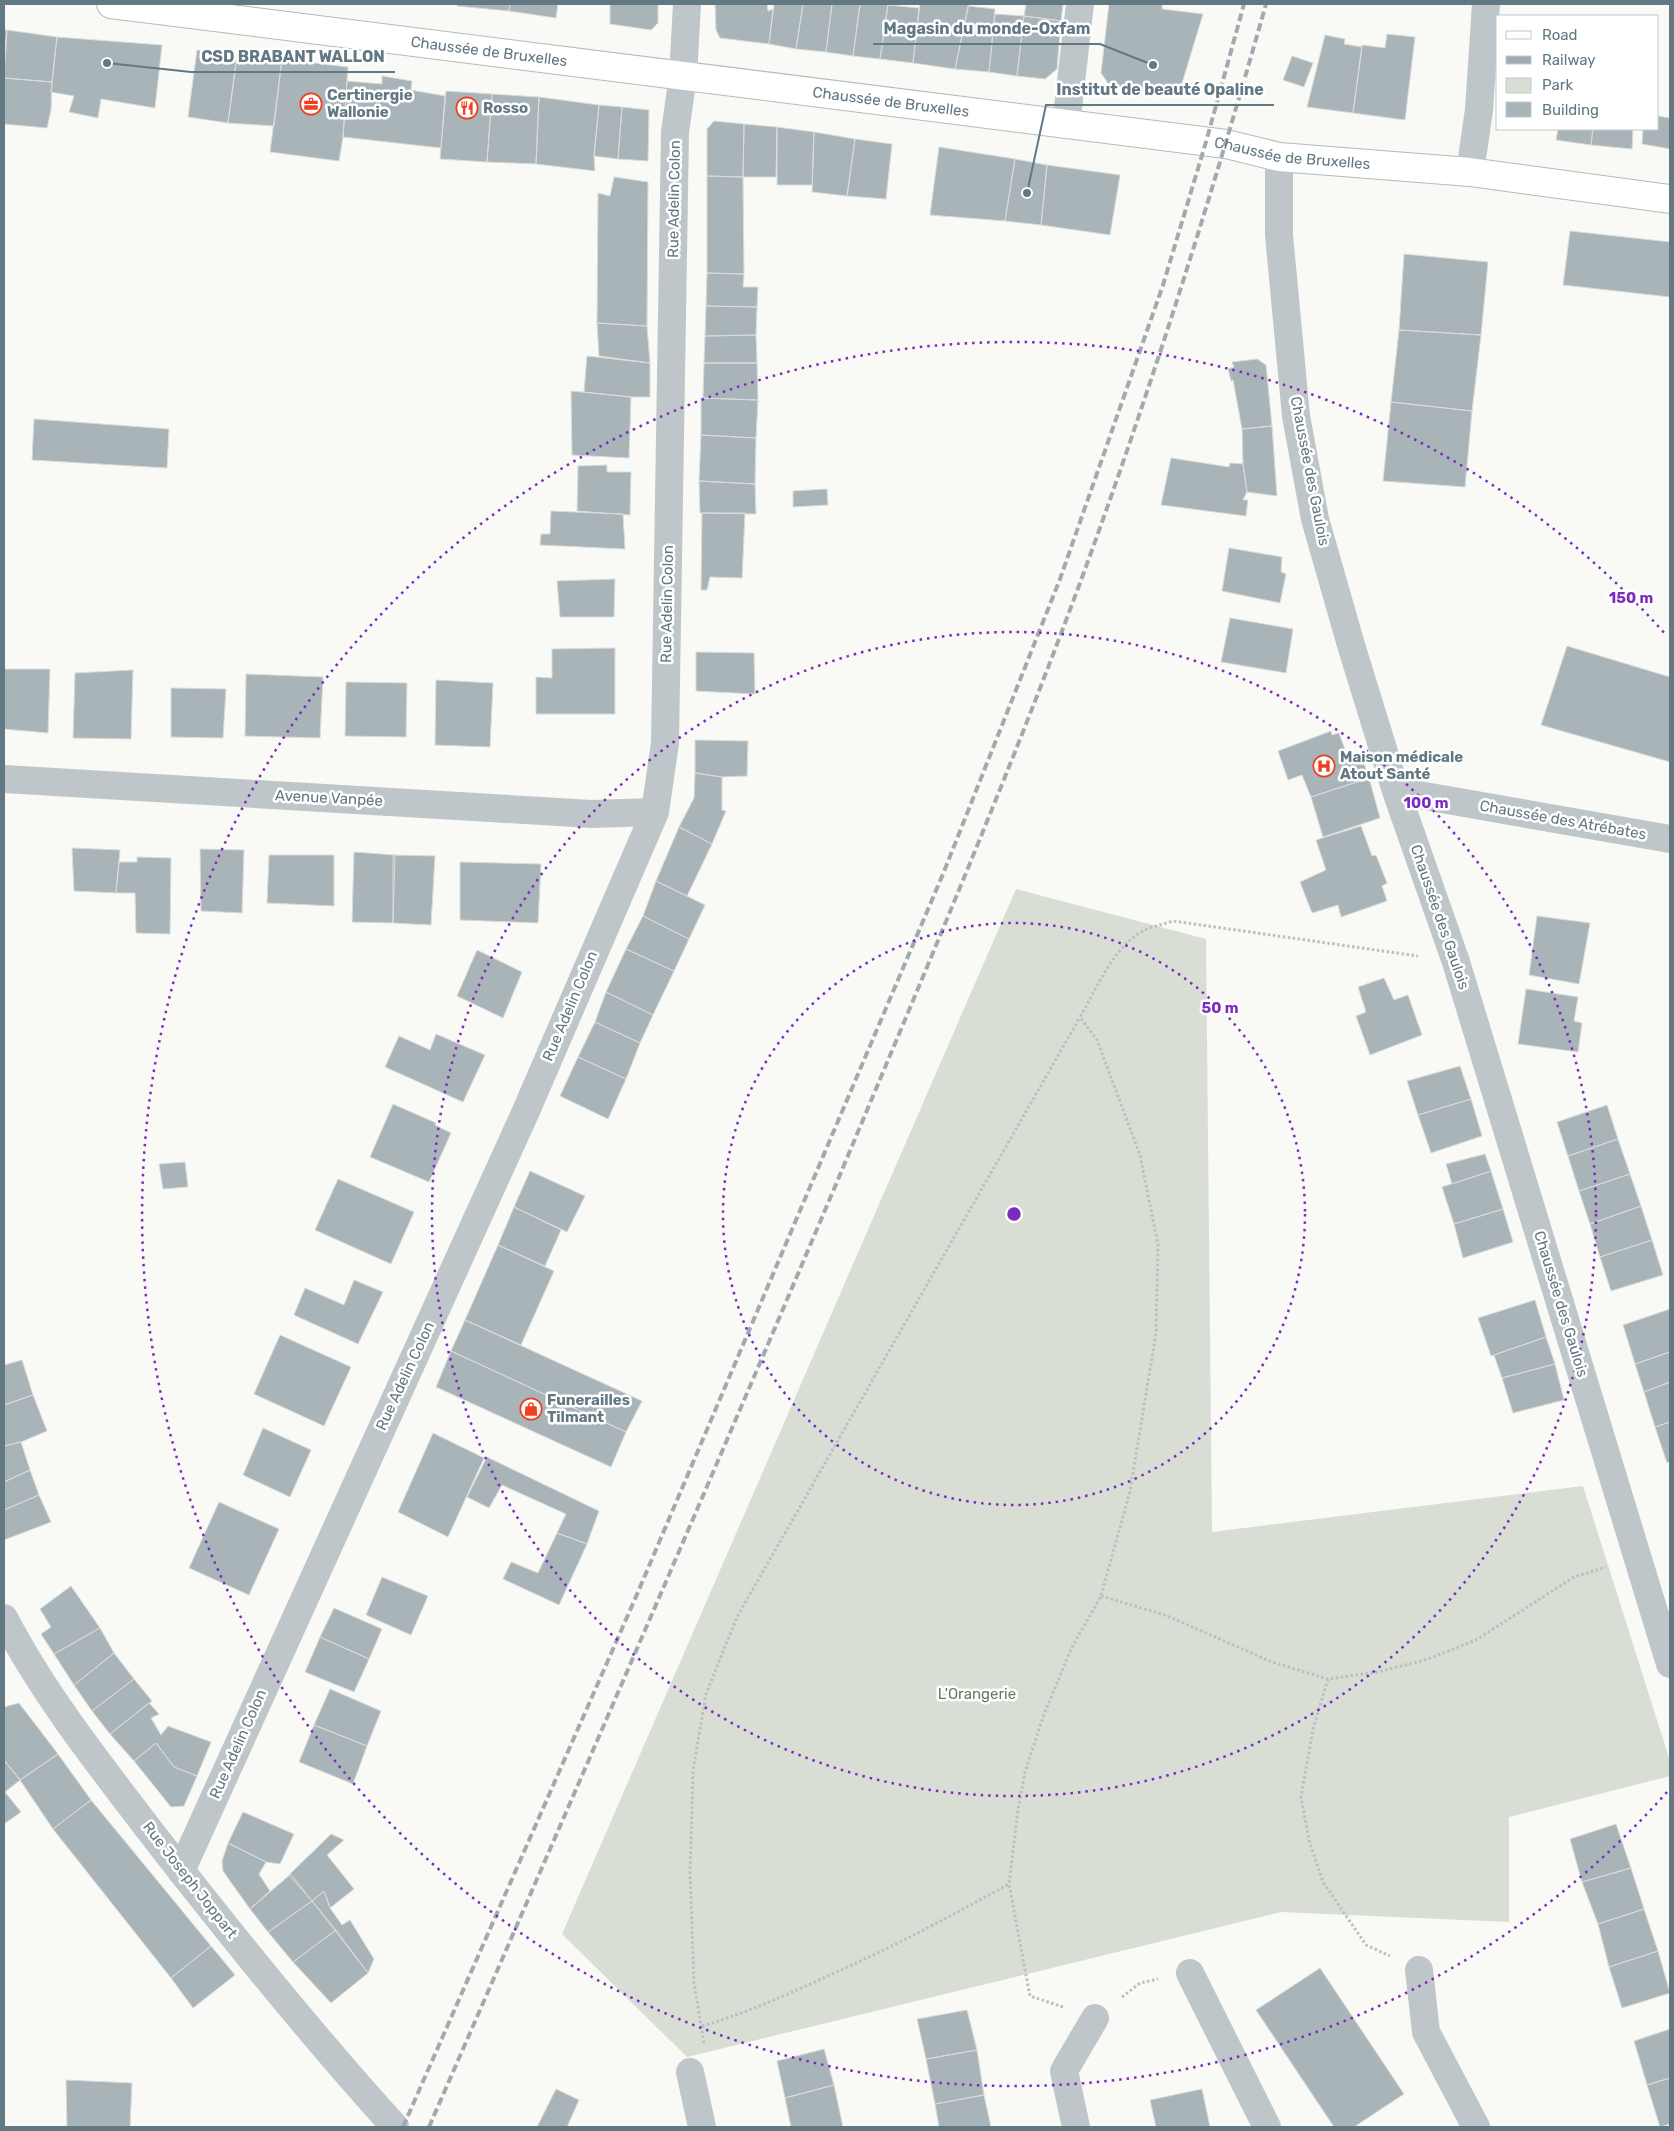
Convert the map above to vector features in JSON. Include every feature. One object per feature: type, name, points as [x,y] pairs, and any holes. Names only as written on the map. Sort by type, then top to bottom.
[{"type":"main road","name":"Chaussée de Bruxelles","points":[[111,4],[1226,144],[1279,157],[1470,172],[1670,198]]},
{"type":"street","name":"Rue Adelin Colon","points":[[181,1871],[526,1111],[629,868],[655,812],[665,743],[675,132],[683,76],[687,4]]},
{"type":"street","points":[[1066,125],[1080,4]]},
{"type":"street","points":[[1470,172],[1479,110],[1486,4]]},
{"type":"street","name":"Chaussée des Gaulois","points":[[1279,157],[1279,235],[1296,416],[1316,519],[1351,645],[1396,791],[1456,962],[1670,1664]]},
{"type":"street","name":"Avenue Vanpée","points":[[4,779],[592,814],[655,812]]},
{"type":"street","name":"Chaussée des Atrébates","points":[[1396,791],[1670,839]]},
{"type":"street","name":"Rue Joseph Joppart","points":[[8,1637],[72,1728],[181,1871],[339,2065],[395,2127]]},
{"type":"street","points":[[1419,1970],[1426,2032],[1476,2127]]},
{"type":"street","points":[[1190,1973],[1267,2127]]},
{"type":"street","points":[[1076,2127],[1064,2071],[1095,2018]]},
{"type":"street","points":[[690,2072],[702,2127]]},
{"type":"path","points":[[690,2072],[699,2066],[704,2051],[702,2026],[694,1984],[690,1873],[693,1770],[706,1694],[737,1617],[1107,970],[1123,946],[1146,930],[1172,921],[1456,962]]},
{"type":"path","points":[[1080,1017],[1097,1040],[1140,1155],[1158,1245],[1156,1333],[1130,1491],[1101,1596],[1071,1649],[1043,1717],[1026,1772],[1018,1810],[1008,1884],[1030,1996],[1095,2018],[1140,1983],[1190,1973]]},
{"type":"path","points":[[1101,1596],[1165,1615],[1272,1662],[1328,1679],[1378,1672],[1428,1660],[1476,1640],[1574,1577],[1601,1567],[1641,1566]]},
{"type":"path","points":[[1328,1679],[1313,1729],[1301,1797],[1309,1840],[1323,1882],[1366,1945],[1419,1970]]},
{"type":"path","points":[[702,2026],[738,2015],[785,1996],[893,1947],[1008,1884]]},
{"type":"green space","name":"L'Orangerie","points":[[1016,889],[1206,939],[1212,1532],[1583,1486],[1670,1761],[1670,1776],[1509,1817],[1509,1922],[1281,1912],[687,2057],[562,1934]]},
{"type":"building","points":[[458,4],[510,4],[509,11],[457,6]]},
{"type":"building","points":[[510,4],[558,4],[556,18],[509,11]]},
{"type":"building","points":[[610,4],[658,4],[658,23],[651,30],[610,24]]},
{"type":"building","points":[[715,4],[767,4],[768,11],[773,9],[769,44],[720,38],[716,30]]},
{"type":"building","points":[[774,4],[803,4],[796,49],[769,44]]},
{"type":"building","points":[[803,4],[832,4],[826,52],[796,49]]},
{"type":"building","points":[[832,4],[860,4],[853,56],[826,52]]},
{"type":"building","points":[[860,4],[888,4],[880,59],[853,56]]},
{"type":"building","points":[[920,4],[969,4],[955,69],[913,63]]},
{"type":"building","points":[[1026,4],[1063,4],[1061,21],[1024,16]]},
{"type":"building","points":[[1109,4],[1162,4],[1162,9],[1203,14],[1179,93],[1110,86],[1101,73]]},
{"type":"building","points":[[888,5],[919,8],[913,63],[880,59]]},
{"type":"building","points":[[968,6],[995,9],[989,72],[955,69]]},
{"type":"building","points":[[995,14],[1024,16],[1017,76],[989,72]]},
{"type":"building","points":[[1024,16],[1061,21],[1057,69],[1045,79],[1017,76]]},
{"type":"building","points":[[4,30],[7,30],[4,57]]},
{"type":"building","points":[[7,30],[57,37],[52,82],[4,78]]},
{"type":"building","points":[[1387,34],[1415,37],[1405,120],[1353,113],[1362,45],[1385,48]]},
{"type":"building","points":[[1325,35],[1345,39],[1344,44],[1362,47],[1353,113],[1307,107]]},
{"type":"building","points":[[57,37],[162,45],[155,108],[101,99],[98,118],[69,112],[74,96],[51,92]]},
{"type":"building","points":[[197,50],[237,55],[228,123],[188,117]]},
{"type":"building","points":[[237,55],[282,59],[274,126],[228,123]]},
{"type":"building","points":[[1292,56],[1313,63],[1304,87],[1283,80]]},
{"type":"building","name":"Certinergie Wallonie","points":[[282,59],[348,67],[343,137],[339,161],[270,152]]},
{"type":"building","points":[[382,76],[412,81],[411,90],[445,96],[441,148],[343,137],[347,81],[382,84]]},
{"type":"building","points":[[4,78],[52,82],[51,110],[47,128],[4,124]]},
{"type":"building","points":[[446,91],[492,94],[487,162],[440,159]]},
{"type":"building","points":[[492,94],[539,97],[536,164],[487,162]]},
{"type":"building","points":[[539,97],[599,105],[594,156],[595,171],[536,164]]},
{"type":"building","points":[[599,105],[622,107],[618,159],[594,156]]},
{"type":"building","points":[[622,107],[649,110],[648,161],[618,159]]},
{"type":"building","points":[[1659,116],[1670,118],[1670,149],[1642,144],[1643,130],[1659,130]]},
{"type":"building","points":[[714,121],[744,124],[743,177],[707,176],[707,129]]},
{"type":"building","points":[[744,124],[777,127],[776,177],[743,177]]},
{"type":"building","points":[[777,127],[814,132],[812,185],[777,185]]},
{"type":"building","points":[[1558,130],[1593,130],[1591,145],[1556,140]]},
{"type":"building","points":[[1593,130],[1633,130],[1632,149],[1591,145]]},
{"type":"building","points":[[814,132],[855,139],[847,196],[812,192]]},
{"type":"building","points":[[855,139],[892,144],[886,199],[847,196]]},
{"type":"building","points":[[939,147],[1015,159],[1005,221],[930,215]]},
{"type":"building","points":[[1015,159],[1047,165],[1041,225],[1005,221]]},
{"type":"building","points":[[1047,165],[1120,175],[1110,235],[1041,225]]},
{"type":"building","points":[[707,176],[743,177],[744,274],[707,273]]},
{"type":"building","points":[[614,177],[648,182],[647,326],[597,323],[598,193],[610,196]]},
{"type":"building","points":[[1570,231],[1670,242],[1670,297],[1563,285]]},
{"type":"building","points":[[1404,254],[1488,262],[1481,335],[1399,330]]},
{"type":"building","points":[[707,273],[744,274],[743,287],[758,287],[757,307],[706,306]]},
{"type":"building","points":[[706,306],[757,307],[756,335],[705,336]]},
{"type":"building","points":[[597,323],[647,326],[650,363],[599,356]]},
{"type":"building","points":[[1399,330],[1481,335],[1472,411],[1391,402]]},
{"type":"building","points":[[756,335],[757,363],[704,363],[705,336]]},
{"type":"building","points":[[587,356],[650,363],[650,397],[584,392]]},
{"type":"building","points":[[1257,359],[1266,365],[1272,426],[1242,429],[1233,380],[1231,381],[1228,369],[1234,367],[1232,362]]},
{"type":"building","points":[[704,363],[757,363],[758,400],[703,398]]},
{"type":"building","points":[[571,391],[631,397],[629,458],[572,455]]},
{"type":"building","points":[[701,398],[758,400],[756,438],[701,435]]},
{"type":"building","points":[[1391,402],[1472,411],[1465,487],[1383,481]]},
{"type":"building","points":[[34,419],[169,429],[167,468],[32,460]]},
{"type":"building","points":[[1272,426],[1277,496],[1247,492],[1243,464],[1242,429]]},
{"type":"building","points":[[701,435],[756,438],[755,484],[699,481]]},
{"type":"building","points":[[1171,458],[1229,467],[1230,463],[1243,464],[1247,492],[1243,500],[1248,500],[1246,516],[1161,505]]},
{"type":"building","points":[[607,465],[607,472],[631,472],[630,515],[577,511],[578,466]]},
{"type":"building","points":[[699,481],[755,484],[756,514],[700,513]]},
{"type":"building","points":[[827,489],[828,505],[793,507],[793,491]]},
{"type":"building","points":[[551,511],[623,514],[625,549],[540,545],[541,534],[550,534]]},
{"type":"building","points":[[702,513],[745,513],[742,578],[710,577],[707,590],[701,590]]},
{"type":"building","points":[[1229,548],[1282,557],[1281,572],[1286,574],[1280,603],[1222,591]]},
{"type":"building","points":[[615,579],[614,617],[560,617],[557,581]]},
{"type":"building","points":[[1230,618],[1293,629],[1286,673],[1221,662]]},
{"type":"building","points":[[1567,646],[1670,677],[1670,762],[1541,725]]},
{"type":"building","points":[[615,648],[615,714],[536,714],[536,677],[552,678],[552,649]]},
{"type":"building","points":[[696,652],[754,653],[755,694],[696,691]]},
{"type":"building","points":[[4,669],[50,669],[48,733],[4,729]]},
{"type":"building","points":[[133,670],[131,739],[73,738],[75,673]]},
{"type":"building","points":[[246,674],[323,677],[320,738],[245,736]]},
{"type":"building","points":[[436,680],[493,683],[490,747],[435,745]]},
{"type":"building","points":[[346,682],[407,683],[406,737],[345,736]]},
{"type":"building","points":[[171,688],[226,689],[223,738],[171,737]]},
{"type":"building","name":"Maison médicale Atout Santé","points":[[1331,731],[1332,735],[1339,733],[1347,755],[1356,753],[1362,757],[1369,778],[1311,797],[1302,775],[1288,780],[1278,751]]},
{"type":"building","points":[[695,740],[748,741],[747,776],[722,777],[695,773]]},
{"type":"building","points":[[695,773],[722,777],[722,810],[726,811],[712,844],[679,827],[694,798]]},
{"type":"building","points":[[1369,778],[1380,818],[1323,837],[1311,797]]},
{"type":"building","points":[[1361,826],[1372,856],[1376,855],[1387,883],[1382,886],[1387,901],[1341,917],[1338,905],[1312,913],[1300,882],[1326,870],[1316,840]]},
{"type":"building","points":[[679,827],[712,844],[687,896],[656,881]]},
{"type":"building","points":[[72,848],[120,850],[116,893],[74,891]]},
{"type":"building","points":[[200,849],[244,850],[242,913],[201,911]]},
{"type":"building","points":[[354,852],[395,855],[393,923],[352,922]]},
{"type":"building","points":[[269,855],[334,855],[334,906],[267,903]]},
{"type":"building","points":[[393,855],[435,856],[431,925],[393,923]]},
{"type":"building","points":[[137,857],[171,858],[170,934],[136,933],[135,893],[116,893],[119,862],[137,862]]},
{"type":"building","points":[[460,862],[541,864],[538,923],[460,920]]},
{"type":"building","points":[[656,881],[705,905],[689,939],[643,916]]},
{"type":"building","points":[[643,916],[689,939],[674,971],[626,949]]},
{"type":"building","points":[[1537,916],[1590,923],[1579,984],[1529,975]]},
{"type":"building","points":[[626,949],[674,971],[653,1015],[606,992]]},
{"type":"building","points":[[477,950],[522,972],[503,1018],[457,996]]},
{"type":"building","points":[[1384,978],[1394,1000],[1408,995],[1422,1035],[1370,1055],[1356,1016],[1366,1012],[1358,987]]},
{"type":"building","points":[[1526,989],[1578,997],[1574,1021],[1582,1023],[1578,1052],[1518,1044]]},
{"type":"building","points":[[606,992],[653,1015],[640,1043],[595,1022]]},
{"type":"building","points":[[595,1022],[640,1043],[626,1079],[578,1057]]},
{"type":"building","points":[[436,1034],[485,1055],[463,1102],[385,1067],[399,1036],[430,1050]]},
{"type":"building","points":[[578,1057],[626,1079],[608,1119],[560,1096]]},
{"type":"building","points":[[1460,1066],[1471,1099],[1418,1115],[1407,1081]]},
{"type":"building","points":[[1471,1099],[1482,1136],[1431,1153],[1418,1115]]},
{"type":"building","points":[[393,1104],[436,1123],[435,1125],[451,1133],[429,1182],[370,1157]]},
{"type":"building","points":[[1607,1105],[1618,1139],[1568,1156],[1557,1122]]},
{"type":"building","points":[[1618,1139],[1630,1174],[1579,1191],[1568,1156]]},
{"type":"building","points":[[1485,1154],[1491,1171],[1452,1184],[1446,1164]]},
{"type":"building","points":[[185,1162],[188,1187],[163,1189],[159,1164]]},
{"type":"building","points":[[530,1171],[585,1196],[567,1232],[514,1207]]},
{"type":"building","points":[[1491,1171],[1503,1209],[1454,1224],[1442,1187]]},
{"type":"building","points":[[1630,1174],[1641,1206],[1590,1224],[1579,1191]]},
{"type":"building","points":[[338,1179],[414,1212],[391,1264],[315,1230]]},
{"type":"building","points":[[1641,1206],[1652,1240],[1600,1257],[1590,1224]]},
{"type":"building","points":[[514,1207],[561,1230],[545,1266],[498,1245]]},
{"type":"building","points":[[1503,1209],[1513,1242],[1463,1258],[1454,1224]]},
{"type":"building","points":[[1652,1240],[1663,1275],[1611,1291],[1600,1257]]},
{"type":"building","points":[[498,1245],[554,1271],[521,1345],[465,1320]]},
{"type":"building","points":[[354,1280],[383,1292],[358,1344],[294,1315],[305,1288],[344,1305]]},
{"type":"building","points":[[1535,1300],[1546,1337],[1491,1356],[1478,1318]]},
{"type":"building","points":[[1670,1309],[1670,1352],[1635,1364],[1623,1325]]},
{"type":"building","points":[[465,1320],[642,1401],[626,1432],[451,1351]]},
{"type":"building","points":[[280,1335],[351,1367],[324,1426],[254,1394]]},
{"type":"building","points":[[1546,1337],[1555,1364],[1502,1378],[1494,1355]]},
{"type":"building","name":"Funerailles Tilmant","points":[[451,1351],[626,1432],[611,1467],[436,1387]]},
{"type":"building","points":[[1670,1352],[1670,1382],[1644,1392],[1635,1364]]},
{"type":"building","points":[[22,1360],[33,1395],[4,1405],[4,1365]]},
{"type":"building","points":[[1555,1364],[1564,1400],[1513,1413],[1502,1378]]},
{"type":"building","points":[[1670,1382],[1670,1422],[1655,1427],[1644,1392]]},
{"type":"building","points":[[33,1395],[47,1431],[21,1442],[4,1446],[4,1405]]},
{"type":"building","points":[[1670,1422],[1670,1461],[1667,1463],[1655,1427]]},
{"type":"building","points":[[263,1428],[311,1450],[290,1497],[243,1475]]},
{"type":"building","points":[[433,1433],[484,1458],[448,1537],[398,1512]]},
{"type":"building","points":[[21,1442],[30,1470],[4,1482],[4,1446]]},
{"type":"building","points":[[487,1457],[599,1511],[587,1544],[557,1533],[566,1514],[502,1485],[489,1508],[467,1497]]},
{"type":"building","points":[[30,1470],[39,1495],[4,1510],[4,1482]]},
{"type":"building","points":[[39,1495],[51,1522],[4,1540],[4,1510]]},
{"type":"building","points":[[219,1502],[279,1529],[249,1595],[189,1568]]},
{"type":"building","points":[[557,1533],[587,1544],[559,1605],[503,1579],[511,1562],[538,1573]]},
{"type":"building","points":[[382,1577],[428,1596],[411,1635],[366,1615]]},
{"type":"building","points":[[71,1586],[100,1628],[54,1654],[41,1634],[51,1627],[40,1609]]},
{"type":"building","points":[[334,1608],[382,1629],[369,1659],[320,1637]]},
{"type":"building","points":[[100,1628],[114,1653],[74,1685],[54,1654]]},
{"type":"building","points":[[320,1637],[369,1659],[354,1692],[305,1672]]},
{"type":"building","points":[[114,1653],[134,1679],[92,1711],[74,1685]]},
{"type":"building","points":[[134,1679],[152,1701],[110,1734],[92,1711]]},
{"type":"building","points":[[330,1689],[381,1711],[367,1746],[314,1725]]},
{"type":"building","points":[[19,1703],[58,1754],[20,1780],[4,1760],[4,1707]]},
{"type":"building","points":[[149,1703],[159,1714],[151,1718],[161,1735],[168,1726],[211,1742],[197,1776],[174,1767],[156,1743],[134,1761],[110,1734]]},
{"type":"building","points":[[314,1725],[367,1746],[353,1784],[299,1762]]},
{"type":"building","points":[[156,1743],[174,1767],[197,1776],[184,1806],[171,1807],[134,1761]]},
{"type":"building","points":[[58,1754],[91,1800],[53,1829],[20,1780]]},
{"type":"building","points":[[4,1760],[20,1780],[5,1792],[21,1812],[4,1824]]},
{"type":"building","points":[[91,1800],[211,1946],[171,1978],[53,1829]]},
{"type":"building","points":[[243,1812],[294,1834],[280,1864],[266,1862],[228,1843]]},
{"type":"building","points":[[1616,1824],[1631,1868],[1582,1882],[1570,1839]]},
{"type":"building","points":[[331,1834],[344,1840],[327,1855],[354,1889],[330,1908],[324,1891],[312,1901],[289,1875]]},
{"type":"building","points":[[228,1843],[266,1862],[259,1874],[270,1891],[250,1909],[223,1871],[222,1861]]},
{"type":"building","points":[[1631,1868],[1644,1909],[1598,1924],[1582,1882]]},
{"type":"building","points":[[291,1874],[312,1901],[268,1932],[250,1909]]},
{"type":"building","points":[[324,1891],[330,1908],[342,1925],[350,1920],[374,1959],[368,1973],[312,1901]]},
{"type":"building","points":[[312,1901],[336,1930],[293,1962],[268,1932]]},
{"type":"building","points":[[1644,1909],[1658,1951],[1609,1967],[1598,1924]]},
{"type":"building","points":[[336,1930],[368,1973],[331,2003],[293,1962]]},
{"type":"building","points":[[211,1946],[235,1975],[193,2008],[171,1978]]},
{"type":"building","points":[[1658,1951],[1670,1993],[1622,2008],[1609,1967]]},
{"type":"building","points":[[1320,1968],[1404,2094],[1354,2127],[1334,2127],[1256,2010]]},
{"type":"building","points":[[967,2010],[977,2050],[926,2059],[917,2019]]},
{"type":"building","points":[[1670,2029],[1670,2078],[1647,2085],[1634,2041]]},
{"type":"building","points":[[824,2049],[834,2085],[785,2098],[777,2061]]},
{"type":"building","points":[[977,2050],[984,2095],[935,2104],[926,2059]]},
{"type":"building","points":[[1670,2078],[1670,2124],[1660,2127],[1647,2085]]},
{"type":"building","points":[[66,2080],[132,2083],[130,2127],[67,2127]]},
{"type":"building","points":[[834,2085],[843,2127],[791,2127],[785,2098]]},
{"type":"building","points":[[556,2089],[579,2100],[567,2127],[537,2127]]},
{"type":"building","points":[[1202,2089],[1210,2127],[1156,2127],[1150,2100]]},
{"type":"building","points":[[984,2095],[991,2127],[939,2127],[935,2104]]},
{"type":"railway","points":[[403,2127],[635,1599],[943,874],[1060,579],[1163,285],[1206,142],[1244,4]]},
{"type":"railway","points":[[429,2127],[784,1307],[929,963],[1051,660],[1106,511],[1155,367],[1224,150],[1266,4]]},
{"type":"place","name":"CSD BRABANT WALLON","points":[[107,63]]},
{"type":"place","name":"Magasin du monde-Oxfam","points":[[1153,65]]},
{"type":"place","name":"Certinergie Wallonie","points":[[311,104]]},
{"type":"place","name":"Rosso","points":[[467,108]]},
{"type":"place","name":"Institut de beauté Opaline","points":[[1027,193]]},
{"type":"place","name":"Maison médicale Atout Santé","points":[[1324,766]]},
{"type":"place","name":"Funerailles Tilmant","points":[[531,1409]]}]
